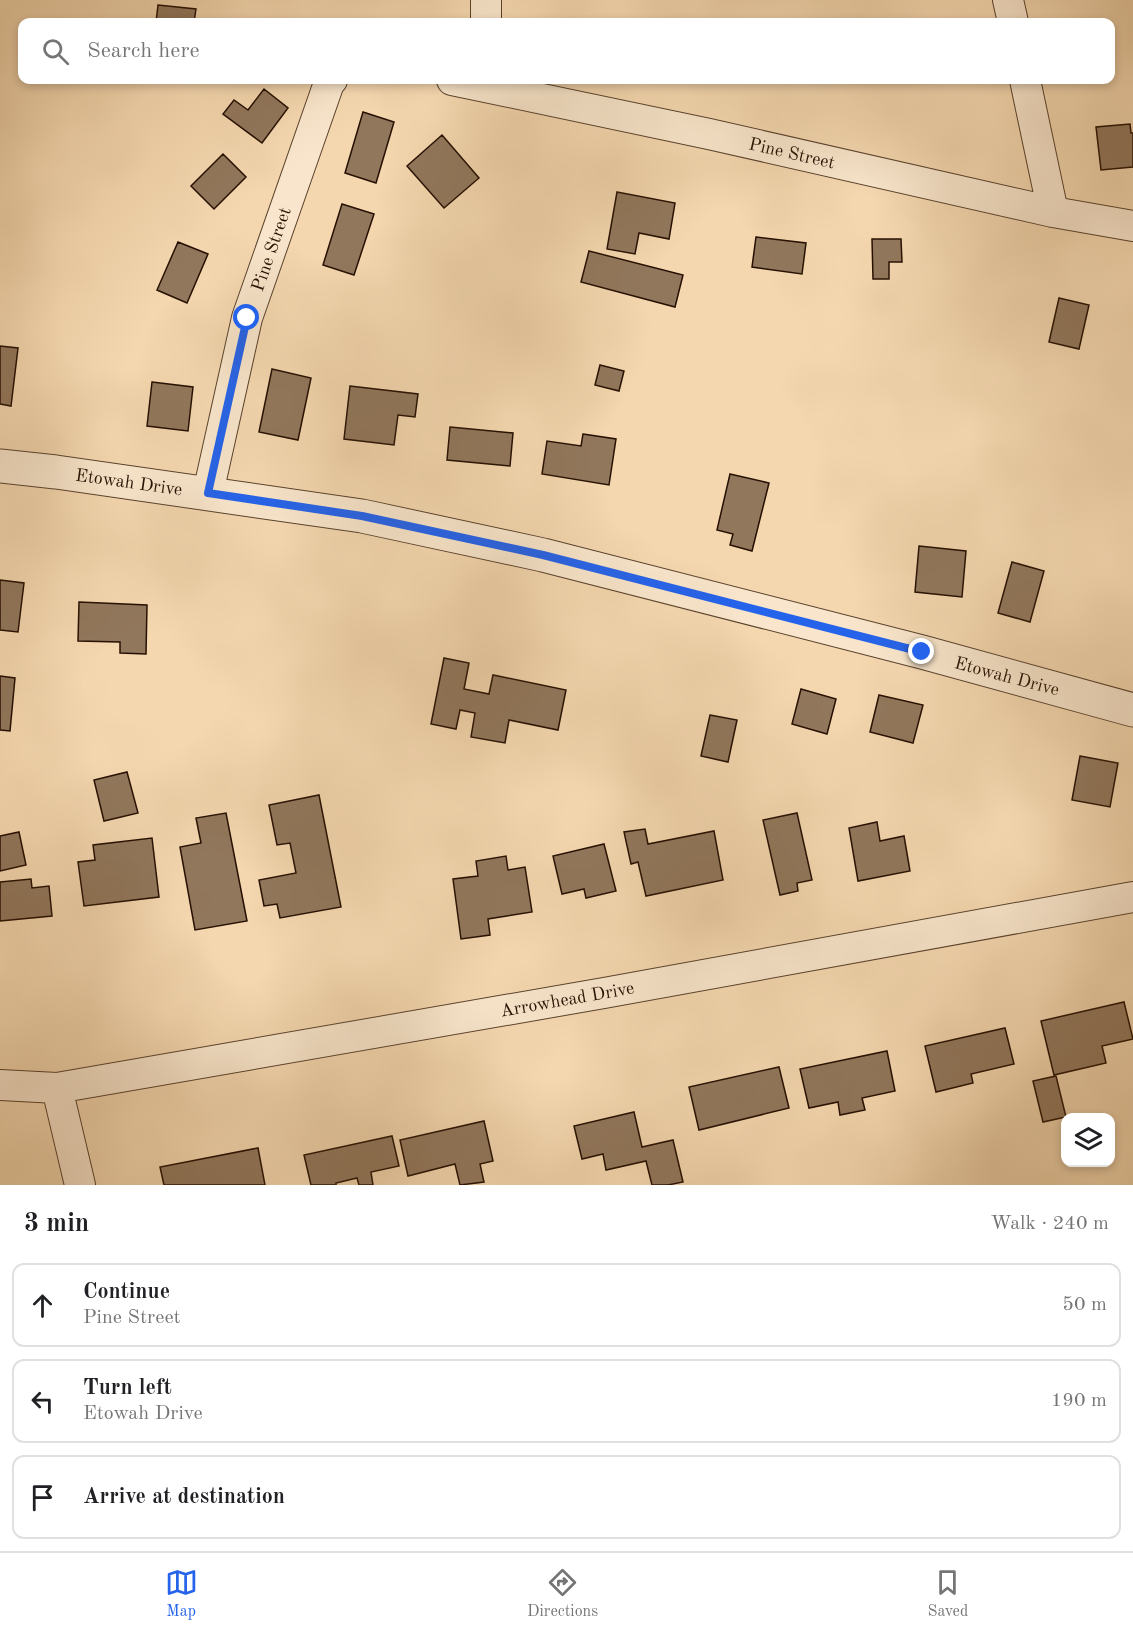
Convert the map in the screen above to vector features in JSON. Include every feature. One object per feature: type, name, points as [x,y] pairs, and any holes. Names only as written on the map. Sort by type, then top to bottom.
[{"type":"street","points":[[486,0],[486,18]]},
{"type":"street","points":[[1008,0],[1011,18]]},
{"type":"street","name":"Pine Street","points":[[208,493],[247,318],[329,84]]},
{"type":"street","name":"Pine Street","points":[[486,84],[1053,212],[1133,226]]},
{"type":"street","points":[[1026,84],[1053,212]]},
{"type":"street","name":"Etowah Drive","points":[[0,466],[362,516],[543,555],[922,652],[1133,710]]},
{"type":"street","name":"Arrowhead Drive","points":[[0,1085],[57,1088],[604,993],[1133,897]]},
{"type":"street","points":[[57,1088],[80,1185]]},
{"type":"building","points":[[158,5],[196,9],[195,18],[156,18]]},
{"type":"building","points":[[264,89],[288,108],[262,143],[223,114],[234,100],[248,110]]},
{"type":"building","points":[[363,112],[394,122],[376,183],[345,173]]},
{"type":"building","points":[[1130,124],[1131,133],[1133,133],[1133,167],[1101,170],[1096,127]]},
{"type":"building","points":[[442,135],[479,178],[444,208],[407,166]]},
{"type":"building","points":[[223,154],[246,177],[214,209],[191,186]]},
{"type":"building","points":[[617,192],[675,203],[669,239],[639,233],[635,254],[607,249]]},
{"type":"building","points":[[342,204],[374,214],[354,275],[323,265]]},
{"type":"building","points":[[756,237],[806,243],[802,274],[752,267]]},
{"type":"building","points":[[872,239],[901,239],[902,262],[889,262],[889,279],[873,279]]},
{"type":"building","points":[[178,242],[208,254],[187,303],[157,290]]},
{"type":"building","points":[[589,251],[683,275],[675,307],[581,282]]},
{"type":"building","points":[[1059,298],[1089,305],[1079,349],[1049,342]]},
{"type":"building","points":[[0,346],[18,348],[11,406],[0,404]]},
{"type":"building","points":[[600,365],[624,371],[619,391],[595,385]]},
{"type":"building","points":[[272,369],[311,378],[298,440],[259,432]]},
{"type":"building","points":[[152,382],[193,387],[188,431],[147,426]]},
{"type":"building","points":[[350,386],[418,394],[415,417],[398,415],[394,445],[344,439]]},
{"type":"building","points":[[450,427],[513,433],[510,466],[447,460]]},
{"type":"building","points":[[583,434],[616,439],[609,485],[542,474],[547,441],[581,446]]},
{"type":"building","points":[[730,474],[769,483],[752,551],[730,545],[733,534],[717,530]]},
{"type":"building","points":[[919,546],[966,551],[962,597],[915,592]]},
{"type":"building","points":[[1012,562],[1044,571],[1030,622],[998,613]]},
{"type":"building","points":[[0,580],[24,583],[18,632],[0,630]]},
{"type":"building","points":[[79,602],[147,605],[146,654],[120,653],[120,642],[78,641]]},
{"type":"building","points":[[444,658],[469,663],[464,689],[489,694],[493,675],[566,690],[558,730],[509,720],[505,743],[471,737],[475,713],[460,710],[456,729],[431,724]]},
{"type":"building","points":[[0,676],[15,678],[10,731],[0,730]]},
{"type":"building","points":[[801,689],[836,699],[827,734],[792,724]]},
{"type":"building","points":[[879,695],[923,705],[913,743],[870,732]]},
{"type":"building","points":[[710,715],[737,720],[728,762],[701,756]]},
{"type":"building","points":[[1080,756],[1118,763],[1110,807],[1072,800]]},
{"type":"building","points":[[127,772],[138,813],[104,821],[94,780]]},
{"type":"building","points":[[319,795],[341,907],[280,918],[277,904],[264,906],[259,880],[296,873],[290,843],[277,845],[269,805]]},
{"type":"building","points":[[226,813],[247,921],[195,930],[180,847],[201,843],[196,818]]},
{"type":"building","points":[[797,813],[812,880],[797,883],[798,891],[780,895],[763,820]]},
{"type":"building","points":[[877,822],[880,841],[904,836],[910,871],[858,881],[849,828]]},
{"type":"building","points":[[645,829],[648,844],[714,831],[723,880],[646,896],[638,862],[631,864],[624,832]]},
{"type":"building","points":[[19,832],[26,865],[0,871],[0,836]]},
{"type":"building","points":[[152,838],[159,897],[84,906],[78,862],[95,860],[93,845]]},
{"type":"building","points":[[604,844],[616,891],[586,898],[584,889],[562,894],[553,856]]},
{"type":"building","points":[[506,856],[508,870],[525,867],[532,912],[488,919],[490,935],[461,939],[453,879],[478,876],[476,861]]},
{"type":"building","points":[[31,879],[32,888],[49,886],[52,916],[0,921],[0,882]]},
{"type":"building","points":[[1124,1002],[1133,1039],[1102,1046],[1106,1063],[1054,1075],[1041,1021]]},
{"type":"building","points":[[1005,1028],[1014,1064],[971,1074],[973,1083],[936,1092],[925,1046]]},
{"type":"building","points":[[887,1051],[895,1091],[862,1098],[865,1110],[840,1115],[838,1102],[809,1108],[800,1069]]},
{"type":"building","points":[[779,1067],[789,1108],[699,1130],[689,1087]]},
{"type":"building","points":[[1056,1076],[1065,1113],[1061,1113],[1061,1118],[1043,1122],[1033,1081]]},
{"type":"building","points":[[634,1112],[642,1147],[673,1140],[683,1182],[652,1185],[646,1161],[606,1170],[603,1154],[582,1159],[574,1126]]},
{"type":"building","points":[[484,1121],[493,1161],[480,1164],[484,1182],[460,1185],[455,1164],[408,1176],[400,1140]]},
{"type":"building","points":[[392,1136],[399,1166],[371,1172],[373,1185],[359,1185],[357,1178],[336,1183],[336,1185],[311,1185],[304,1155]]},
{"type":"building","points":[[258,1148],[265,1185],[164,1185],[160,1167]]},
{"type":"route","points":[[247,318],[208,493],[362,516],[543,555],[922,652]]}]
